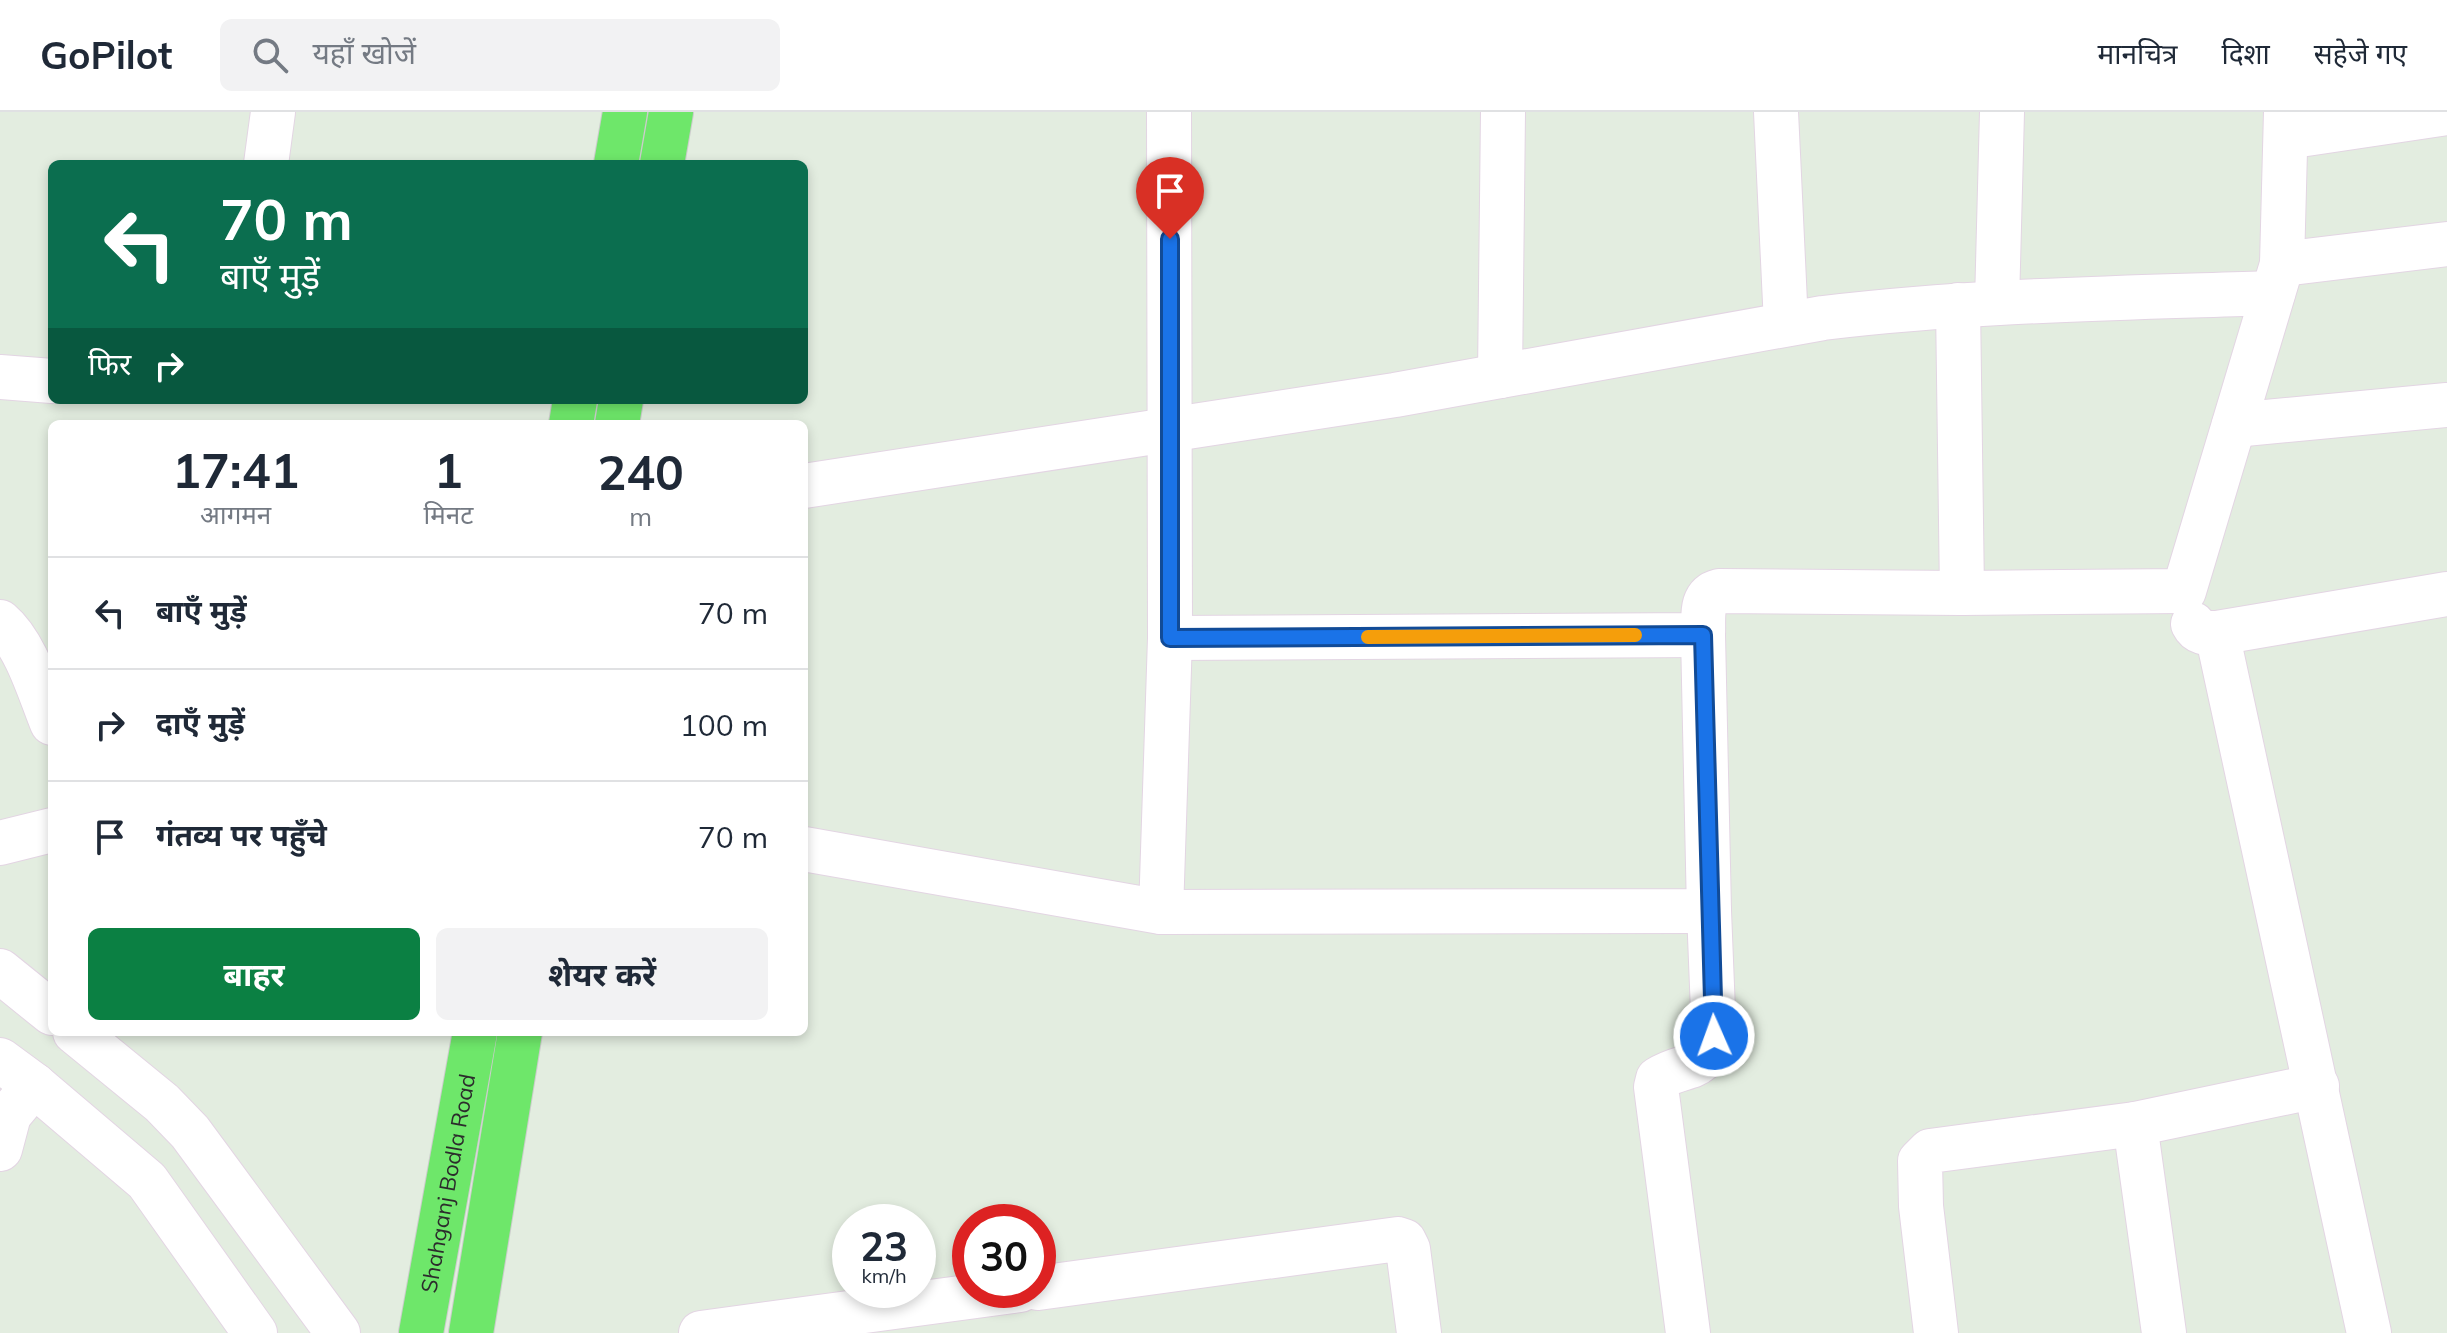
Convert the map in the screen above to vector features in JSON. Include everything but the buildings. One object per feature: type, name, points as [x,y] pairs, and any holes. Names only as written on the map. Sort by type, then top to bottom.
[{"type":"main road","points":[[617,160],[625,112]]},
{"type":"main road","points":[[663,160],[671,112]]},
{"type":"main road","name":"Shahganj Bodla Road","points":[[421,1333],[474,1036]]},
{"type":"main road","points":[[471,1333],[519,1036]]},
{"type":"street","points":[[267,160],[273,112]]},
{"type":"street","points":[[1161,912],[1170,638],[1169,112]]},
{"type":"street","points":[[1500,376],[1503,112]]},
{"type":"street","points":[[1776,112],[1786,324]]},
{"type":"street","points":[[1962,593],[1978,304],[2002,112]]},
{"type":"street","points":[[2447,113],[2286,124],[2278,278],[2184,591],[2191,622],[2196,630],[2204,633],[2447,594]]},
{"type":"street","points":[[808,485],[1500,376],[1786,324],[1876,312],[2278,278],[2447,244]]},
{"type":"street","points":[[0,377],[48,381]]},
{"type":"street","points":[[2234,425],[2447,405]]},
{"type":"street","points":[[1688,1333],[1656,1087],[1658,1079],[1666,1074],[1701,1062],[1709,1052],[1714,1036],[1703,635],[1704,604],[1711,593],[2184,591]]},
{"type":"street","points":[[0,622],[21,647],[48,713]]},
{"type":"street","points":[[2217,633],[2369,1333]]},
{"type":"street","points":[[1170,638],[1703,635]]},
{"type":"street","points":[[0,843],[48,831]]},
{"type":"street","points":[[808,850],[1161,912],[1709,911]]},
{"type":"street","points":[[0,971],[48,1010]]},
{"type":"street","points":[[80,1036],[162,1103],[190,1132],[338,1333]]},
{"type":"street","points":[[1936,1333],[1921,1206],[1920,1161],[1930,1151],[2135,1124],[2317,1086]]},
{"type":"street","points":[[9,1105],[147,1181],[255,1333]]},
{"type":"street","points":[[2135,1124],[2164,1333]]},
{"type":"street","points":[[1056,1286],[1398,1239],[1404,1241],[1408,1249],[1419,1333]]},
{"type":"street","points":[[701,1333],[952,1299]]},
{"type":"slow traffic","points":[[1368,637],[1635,635]]},
{"type":"route","points":[[1170,239],[1170,638],[1703,635],[1714,1036]]}]
